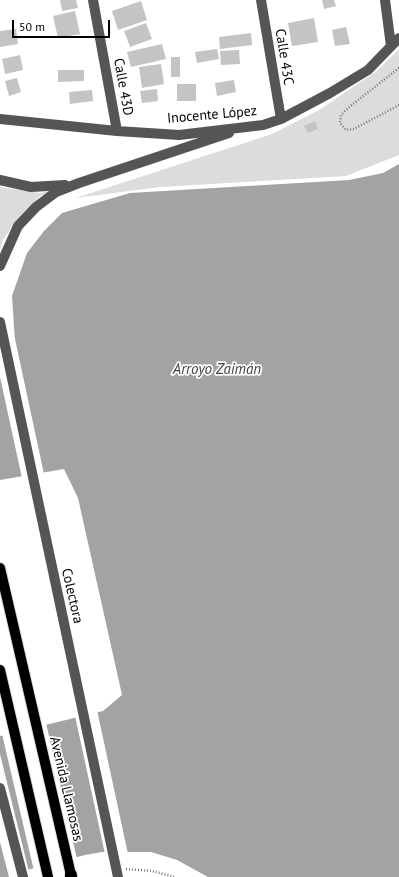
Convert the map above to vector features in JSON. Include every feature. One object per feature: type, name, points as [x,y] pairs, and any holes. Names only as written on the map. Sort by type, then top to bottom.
[{"type":"main road","name":"Avenida Llamosas","points":[[0,568],[71,876]]},
{"type":"main road","points":[[0,670],[48,877]]},
{"type":"street","name":"Calle 43D","points":[[93,0],[117,131]]},
{"type":"street","name":"Calle 43C","points":[[261,0],[281,119]]},
{"type":"street","points":[[385,0],[391,46]]},
{"type":"street","name":"Inocente López","points":[[0,119],[117,131],[179,135],[263,125],[281,119],[330,93],[368,70],[399,38]]},
{"type":"street","points":[[0,266],[18,226],[36,207],[56,192],[78,182],[249,126]]},
{"type":"street","points":[[0,180],[31,187],[56,186],[78,182]]},
{"type":"street","name":"Colectora","points":[[1,325],[35,493],[80,694],[118,877]]},
{"type":"street","points":[[0,788],[23,877]]},
{"type":"path","points":[[399,68],[348,108],[341,115],[340,123],[346,130],[354,129],[399,105]]},
{"type":"path","points":[[127,869],[152,871],[175,877]]},
{"type":"shaded area","points":[[399,49],[399,155],[346,176],[160,187],[76,198],[272,134],[319,110],[377,71]]},
{"type":"shaded area","points":[[0,187],[40,193],[54,190],[40,196],[19,217],[3,240],[0,250]]},
{"type":"water","name":"Arroyo Zaimán","points":[[399,164],[399,877],[208,877],[177,860],[151,852],[102,852],[23,871],[10,877],[0,877],[0,736],[103,711],[122,695],[78,498],[64,469],[0,480],[0,345],[15,342],[12,296],[27,253],[44,231],[62,213],[130,193],[349,180],[383,173]]},
{"type":"pier","points":[[12,325],[44,474],[22,478],[0,377],[0,343],[13,341]]},
{"type":"pier","points":[[97,710],[128,854],[105,854],[75,716]]},
{"type":"pier","points":[[46,723],[77,859],[34,871],[2,734]]},
{"type":"pier","points":[[0,754],[29,872],[15,877],[9,877],[0,842]]},
{"type":"building","points":[[60,0],[76,0],[78,8],[62,11]]},
{"type":"building","points":[[322,0],[334,0],[336,6],[324,9]]},
{"type":"building","points":[[141,1],[147,20],[118,30],[112,11]]},
{"type":"building","points":[[75,11],[80,34],[58,38],[53,16]]},
{"type":"building","points":[[314,18],[318,42],[292,46],[288,23]]},
{"type":"building","points":[[146,23],[152,39],[130,47],[124,31]]},
{"type":"building","points":[[346,27],[350,44],[335,46],[332,30]]},
{"type":"building","points":[[16,29],[18,44],[0,47],[0,31]]},
{"type":"building","points":[[251,33],[252,45],[220,49],[219,37]]},
{"type":"building","points":[[162,44],[166,59],[131,67],[127,52]]},
{"type":"building","points":[[217,49],[219,59],[197,63],[195,52]]},
{"type":"building","points":[[239,50],[240,64],[221,65],[220,51]]},
{"type":"building","points":[[20,55],[23,70],[5,74],[2,59]]},
{"type":"building","points":[[171,57],[180,57],[180,77],[171,77]]},
{"type":"building","points":[[161,64],[164,84],[142,88],[139,67]]},
{"type":"building","points":[[58,70],[84,70],[84,81],[58,82]]},
{"type":"building","points":[[17,78],[21,92],[9,96],[5,81]]},
{"type":"building","points":[[234,80],[236,92],[217,96],[215,83]]},
{"type":"building","points":[[177,84],[196,84],[196,101],[177,101]]},
{"type":"building","points":[[157,89],[158,101],[142,103],[140,91]]},
{"type":"building","points":[[92,90],[93,101],[70,104],[69,92]]},
{"type":"building","points":[[315,121],[318,129],[308,133],[304,126]]}]
